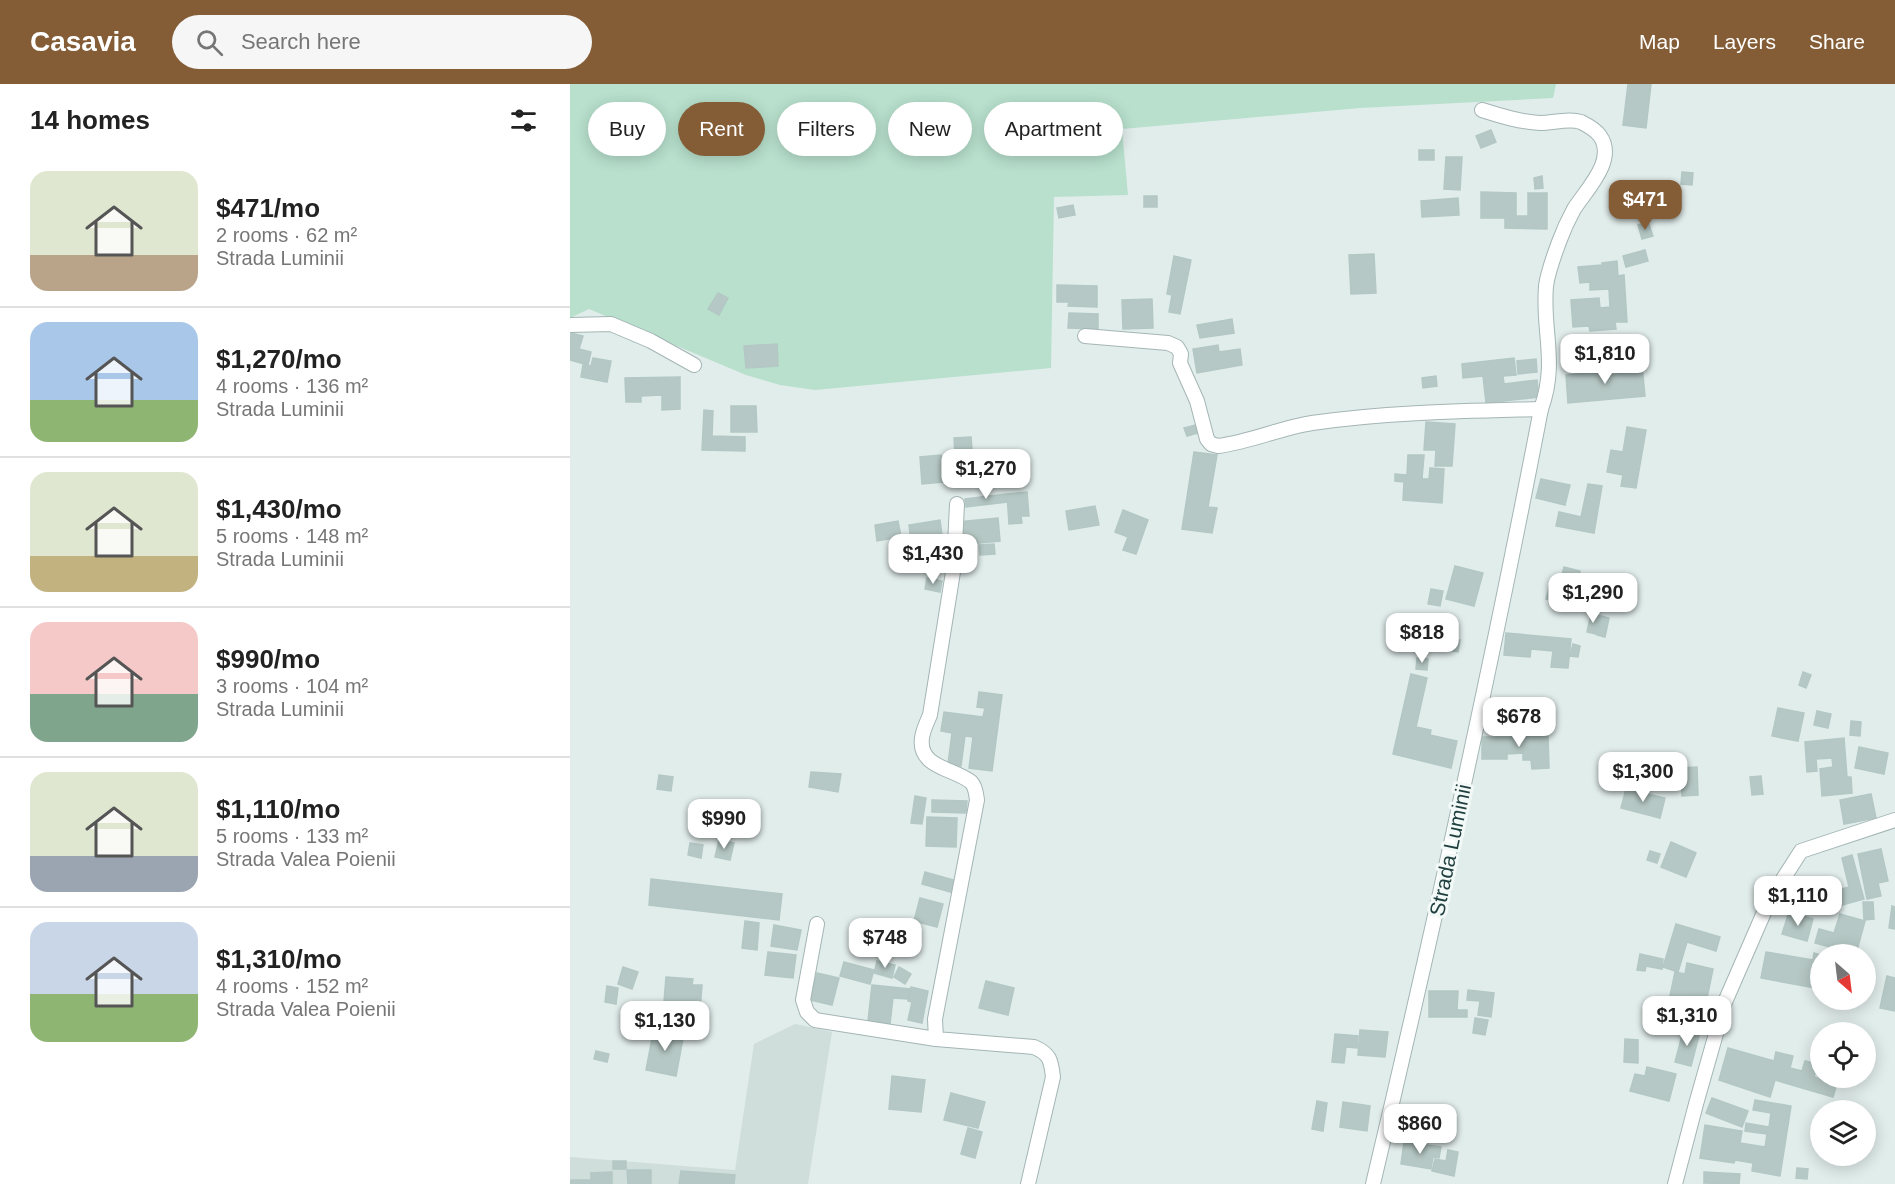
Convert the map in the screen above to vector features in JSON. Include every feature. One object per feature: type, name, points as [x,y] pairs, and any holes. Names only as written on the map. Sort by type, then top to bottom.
[{"type":"street","name":"Strada Luminii","points":[[1373,1184],[1409,1035],[1503,607],[1541,409],[1547,392],[1550,349],[1546,286],[1550,268],[1566,222],[1599,171],[1604,157],[1604,146],[1600,135],[1580,122],[1541,123],[1515,120],[1482,110]]},
{"type":"street","points":[[570,324],[611,324],[694,365]]},
{"type":"street","points":[[1085,336],[1168,343],[1177,347],[1181,354],[1180,363],[1197,401],[1207,439],[1211,444],[1218,446],[1309,423],[1459,412],[1541,409]]},
{"type":"street","points":[[936,1039],[935,1019],[977,800],[971,782],[930,761],[924,751],[922,739],[930,715],[954,566],[957,504]]},
{"type":"street","points":[[1675,1184],[1725,1002],[1769,901],[1801,851],[1895,820]]},
{"type":"street","points":[[817,924],[803,1000],[807,1012],[815,1020],[936,1039],[1034,1047],[1044,1052],[1051,1063],[1053,1077],[1028,1184]]},
{"type":"shaded area","points":[[795,1024],[832,1032],[808,1184],[570,1184],[570,1157],[735,1170],[754,1044]]},
{"type":"green space","points":[[570,84],[1556,84],[1553,98],[1360,108],[1123,129],[1123,102],[984,102],[984,156],[1123,156],[1123,140],[1128,195],[1054,197],[1051,368],[815,390],[780,385],[746,375],[589,309],[570,318]]},
{"type":"building","points":[[1628,84],[1651,84],[1646,128],[1623,125]]},
{"type":"building","points":[[1491,130],[1496,142],[1481,148],[1476,136]]},
{"type":"building","points":[[1419,150],[1434,150],[1434,160],[1419,160]]},
{"type":"building","points":[[1446,157],[1462,157],[1460,190],[1444,189]]},
{"type":"building","points":[[1682,172],[1693,173],[1692,185],[1681,184]]},
{"type":"building","points":[[1542,176],[1543,188],[1535,189],[1534,178]]},
{"type":"building","points":[[1481,192],[1516,193],[1516,216],[1528,216],[1528,193],[1547,193],[1547,229],[1505,228],[1505,218],[1481,218]]},
{"type":"building","points":[[1144,196],[1157,196],[1157,207],[1144,207]]},
{"type":"building","points":[[1458,198],[1459,215],[1422,217],[1421,201]]},
{"type":"building","points":[[1073,205],[1075,215],[1059,218],[1057,208]]},
{"type":"building","points":[[1648,222],[1653,236],[1642,239],[1638,225]]},
{"type":"building","points":[[1645,250],[1648,261],[1626,267],[1623,256]]},
{"type":"building","points":[[1374,254],[1376,293],[1351,294],[1349,255]]},
{"type":"building","points":[[1174,256],[1191,260],[1180,314],[1169,312],[1172,295],[1167,294]]},
{"type":"building","points":[[1617,261],[1618,276],[1624,275],[1627,322],[1615,322],[1616,329],[1590,331],[1589,326],[1573,327],[1571,300],[1599,298],[1600,308],[1610,307],[1609,289],[1590,290],[1590,282],[1580,283],[1578,267]]},
{"type":"building","points":[[1057,285],[1097,286],[1097,307],[1068,306],[1069,302],[1057,302]]},
{"type":"building","points":[[718,293],[728,298],[719,315],[708,309]]},
{"type":"building","points":[[1152,299],[1153,328],[1123,329],[1122,300]]},
{"type":"building","points":[[1069,313],[1098,314],[1098,329],[1068,328]]},
{"type":"building","points":[[1232,319],[1234,333],[1200,338],[1197,325]]},
{"type":"building","points":[[571,333],[583,336],[579,349],[591,352],[588,365],[570,360]]},
{"type":"building","points":[[777,344],[778,366],[746,368],[744,346]]},
{"type":"building","points":[[1218,345],[1219,352],[1240,349],[1242,365],[1197,373],[1193,349]]},
{"type":"building","points":[[593,358],[611,361],[607,382],[581,377],[583,365],[591,366]]},
{"type":"building","points":[[1514,358],[1516,375],[1503,376],[1504,384],[1537,380],[1539,397],[1486,403],[1483,376],[1463,378],[1462,364]]},
{"type":"building","points":[[1536,359],[1537,372],[1518,374],[1517,361]]},
{"type":"building","points":[[1606,361],[1607,375],[1627,373],[1626,367],[1642,366],[1645,396],[1568,403],[1566,375],[1600,372],[1599,362]]},
{"type":"building","points":[[1436,376],[1437,386],[1423,388],[1422,378]]},
{"type":"building","points":[[680,377],[680,409],[662,410],[662,395],[641,396],[641,402],[626,402],[625,378]]},
{"type":"building","points":[[731,406],[756,406],[757,432],[731,432]]},
{"type":"building","points":[[704,410],[713,411],[712,436],[745,437],[745,451],[702,450]]},
{"type":"building","points":[[1426,422],[1455,424],[1452,466],[1435,466],[1436,450],[1424,450]]},
{"type":"building","points":[[1196,425],[1198,433],[1187,436],[1184,428]]},
{"type":"building","points":[[1627,427],[1646,430],[1636,488],[1621,486],[1623,475],[1607,472],[1611,450],[1623,452]]},
{"type":"building","points":[[971,437],[974,474],[969,474],[970,487],[957,487],[954,438]]},
{"type":"building","points":[[1194,452],[1217,455],[1208,507],[1217,508],[1212,533],[1182,529]]},
{"type":"building","points":[[941,455],[943,482],[922,484],[920,457]]},
{"type":"building","points":[[1408,455],[1424,455],[1422,479],[1429,479],[1430,468],[1444,469],[1442,503],[1403,500],[1404,482],[1395,481],[1395,474],[1407,475]]},
{"type":"building","points":[[1541,479],[1570,485],[1565,505],[1536,498]]},
{"type":"building","points":[[1588,484],[1602,486],[1594,533],[1556,526],[1559,512],[1581,517]]},
{"type":"building","points":[[1027,492],[1029,516],[1021,516],[1022,523],[1009,524],[1007,494]]},
{"type":"building","points":[[1006,494],[1007,502],[966,507],[965,499]]},
{"type":"building","points":[[1095,506],[1099,525],[1069,530],[1066,511]]},
{"type":"building","points":[[1123,510],[1148,520],[1136,554],[1123,550],[1128,537],[1115,532]]},
{"type":"building","points":[[998,518],[1000,541],[959,545],[957,522]]},
{"type":"building","points":[[940,520],[944,551],[913,555],[909,525]]},
{"type":"building","points":[[898,521],[901,537],[877,541],[875,525]]},
{"type":"building","points":[[994,544],[995,554],[980,555],[979,545]]},
{"type":"building","points":[[1455,566],[1483,573],[1474,606],[1446,599]]},
{"type":"building","points":[[1564,567],[1580,571],[1578,581],[1592,584],[1586,610],[1546,599],[1551,581],[1560,583]]},
{"type":"building","points":[[927,578],[942,581],[940,592],[925,589]]},
{"type":"building","points":[[1431,589],[1443,591],[1440,606],[1428,604]]},
{"type":"building","points":[[1591,614],[1600,616],[1596,634],[1587,632]]},
{"type":"building","points":[[1601,616],[1609,618],[1605,637],[1597,635]]},
{"type":"building","points":[[1506,633],[1571,639],[1568,668],[1551,667],[1553,651],[1531,649],[1530,657],[1504,655]]},
{"type":"building","points":[[1432,635],[1460,640],[1458,652],[1429,647]]},
{"type":"building","points":[[1573,644],[1580,646],[1578,657],[1570,656]]},
{"type":"building","points":[[1417,658],[1428,659],[1427,670],[1416,669]]},
{"type":"building","points":[[1803,672],[1811,675],[1806,688],[1799,685]]},
{"type":"building","points":[[1411,674],[1427,678],[1416,727],[1431,730],[1430,735],[1457,741],[1451,768],[1393,754]]},
{"type":"building","points":[[979,692],[1002,695],[992,771],[969,768],[973,737],[965,736],[961,766],[948,764],[952,733],[941,731],[944,712],[983,717],[985,708],[977,707]]},
{"type":"building","points":[[1778,708],[1804,713],[1798,741],[1772,736]]},
{"type":"building","points":[[1817,711],[1831,714],[1828,728],[1814,725]]},
{"type":"building","points":[[1851,721],[1861,722],[1860,736],[1850,735]]},
{"type":"building","points":[[1521,730],[1531,730],[1531,735],[1548,735],[1549,768],[1532,769],[1531,760],[1523,760],[1523,753],[1507,754],[1507,759],[1482,759],[1482,737],[1521,737]]},
{"type":"building","points":[[1844,738],[1847,777],[1851,777],[1852,793],[1822,796],[1820,769],[1833,767],[1832,758],[1816,759],[1817,771],[1807,772],[1805,742]]},
{"type":"building","points":[[1859,747],[1888,753],[1884,774],[1855,768]]},
{"type":"building","points":[[1697,767],[1698,795],[1682,796],[1681,768]]},
{"type":"building","points":[[811,772],[841,774],[838,792],[809,787]]},
{"type":"building","points":[[659,775],[673,777],[671,791],[657,789]]},
{"type":"building","points":[[1761,776],[1763,794],[1752,795],[1750,777]]},
{"type":"building","points":[[1626,789],[1665,798],[1660,818],[1621,808]]},
{"type":"building","points":[[1871,794],[1876,818],[1844,824],[1840,800]]},
{"type":"building","points":[[915,796],[926,798],[922,824],[911,823]]},
{"type":"building","points":[[932,800],[967,801],[966,813],[932,812]]},
{"type":"building","points":[[927,817],[957,818],[956,847],[926,846]]},
{"type":"building","points":[[719,840],[734,843],[730,860],[715,857]]},
{"type":"building","points":[[1671,842],[1696,853],[1686,877],[1661,867]]},
{"type":"building","points":[[690,843],[703,845],[701,858],[688,855]]},
{"type":"building","points":[[1881,849],[1888,881],[1878,883],[1881,896],[1867,899],[1858,854]]},
{"type":"building","points":[[1650,851],[1660,854],[1657,863],[1647,860]]},
{"type":"building","points":[[1852,855],[1864,899],[1831,908],[1827,893],[1849,887],[1842,858]]},
{"type":"building","points":[[925,872],[957,881],[954,893],[922,884]]},
{"type":"building","points":[[651,879],[782,894],[779,920],[649,905]]},
{"type":"building","points":[[1806,881],[1822,893],[1806,914],[1790,903]]},
{"type":"building","points":[[920,898],[943,904],[937,927],[914,921]]},
{"type":"building","points":[[1863,902],[1873,902],[1874,919],[1864,920]]},
{"type":"building","points":[[1892,906],[1895,907],[1895,929],[1889,928]]},
{"type":"building","points":[[1789,912],[1813,919],[1807,941],[1782,934]]},
{"type":"building","points":[[1840,914],[1865,921],[1859,944],[1815,943],[1819,929],[1834,933]]},
{"type":"building","points":[[745,921],[759,923],[757,950],[742,948]]},
{"type":"building","points":[[1676,924],[1720,937],[1716,951],[1687,942],[1678,972],[1663,967]]},
{"type":"building","points":[[774,925],[801,930],[797,950],[771,946]]},
{"type":"building","points":[[768,952],[796,955],[793,978],[765,975]]},
{"type":"building","points":[[1766,952],[1810,959],[1810,987],[1761,978]]},
{"type":"building","points":[[1640,954],[1663,959],[1662,969],[1646,966],[1645,971],[1637,970]]},
{"type":"building","points":[[877,961],[895,965],[892,978],[874,973]]},
{"type":"building","points":[[844,962],[874,970],[870,984],[840,976]]},
{"type":"building","points":[[1687,963],[1713,969],[1707,998],[1695,995],[1693,1002],[1670,996],[1675,972],[1685,974]]},
{"type":"building","points":[[623,967],[638,972],[632,989],[618,984]]},
{"type":"building","points":[[899,967],[911,974],[905,984],[894,977]]},
{"type":"building","points":[[817,973],[839,978],[832,1005],[810,1000]]},
{"type":"building","points":[[1887,976],[1895,978],[1895,1011],[1880,1008]]},
{"type":"building","points":[[666,977],[693,979],[692,985],[702,985],[700,1010],[686,1009],[686,1016],[663,1014]]},
{"type":"building","points":[[986,981],[1014,988],[1008,1015],[979,1008]]},
{"type":"building","points":[[872,985],[910,989],[908,999],[893,998],[890,1024],[868,1021]]},
{"type":"building","points":[[607,986],[618,988],[616,1004],[605,1002]]},
{"type":"building","points":[[911,987],[928,991],[922,1023],[908,1020],[912,1002],[908,1001]]},
{"type":"building","points":[[1468,990],[1494,993],[1491,1017],[1478,1015],[1480,1001],[1467,1000]]},
{"type":"building","points":[[1429,991],[1458,991],[1457,1010],[1467,1010],[1467,1017],[1429,1017]]},
{"type":"building","points":[[1475,1018],[1488,1020],[1485,1035],[1473,1033]]},
{"type":"building","points":[[654,1028],[684,1033],[676,1076],[646,1070]]},
{"type":"building","points":[[1684,1028],[1700,1032],[1691,1066],[1675,1062]]},
{"type":"building","points":[[1360,1030],[1388,1032],[1385,1057],[1358,1055]]},
{"type":"building","points":[[1335,1034],[1358,1036],[1357,1048],[1346,1047],[1344,1063],[1332,1062]]},
{"type":"building","points":[[1625,1039],[1638,1040],[1638,1063],[1624,1062]]},
{"type":"building","points":[[1728,1048],[1774,1061],[1776,1052],[1793,1056],[1790,1068],[1802,1071],[1805,1061],[1810,1062],[1810,1088],[1836,1088],[1833,1097],[1775,1080],[1770,1097],[1719,1080]]},
{"type":"building","points":[[596,1051],[609,1054],[607,1062],[594,1059]]},
{"type":"building","points":[[1647,1067],[1676,1074],[1669,1101],[1630,1091],[1635,1074],[1645,1076]]},
{"type":"building","points":[[892,1076],[925,1080],[921,1112],[889,1109]]},
{"type":"building","points":[[951,1093],[985,1102],[978,1128],[944,1120]]},
{"type":"building","points":[[1712,1098],[1748,1111],[1742,1127],[1706,1113]]},
{"type":"building","points":[[1755,1100],[1791,1106],[1780,1176],[1752,1171],[1753,1163],[1700,1158],[1705,1125],[1742,1131],[1740,1143],[1765,1147],[1767,1134],[1745,1131],[1746,1123],[1769,1127],[1771,1113],[1753,1110]]},
{"type":"building","points":[[1317,1101],[1327,1103],[1323,1131],[1312,1129]]},
{"type":"building","points":[[1343,1102],[1370,1106],[1367,1131],[1340,1127]]},
{"type":"building","points":[[968,1128],[982,1132],[975,1158],[961,1154]]},
{"type":"building","points":[[1404,1142],[1441,1147],[1439,1158],[1433,1157],[1431,1169],[1401,1164]]},
{"type":"building","points":[[1448,1150],[1458,1152],[1454,1176],[1432,1171],[1435,1159],[1446,1161]]},
{"type":"building","points":[[613,1161],[626,1161],[626,1169],[613,1169]]},
{"type":"building","points":[[1797,1168],[1808,1169],[1807,1179],[1796,1178]]},
{"type":"building","points":[[627,1170],[651,1170],[651,1184],[628,1184]]},
{"type":"building","points":[[681,1171],[735,1175],[734,1184],[679,1184]]},
{"type":"building","points":[[612,1172],[612,1184],[570,1184],[570,1180],[591,1180],[591,1173]]},
{"type":"building","points":[[1704,1172],[1740,1174],[1739,1184],[1704,1183]]}]
